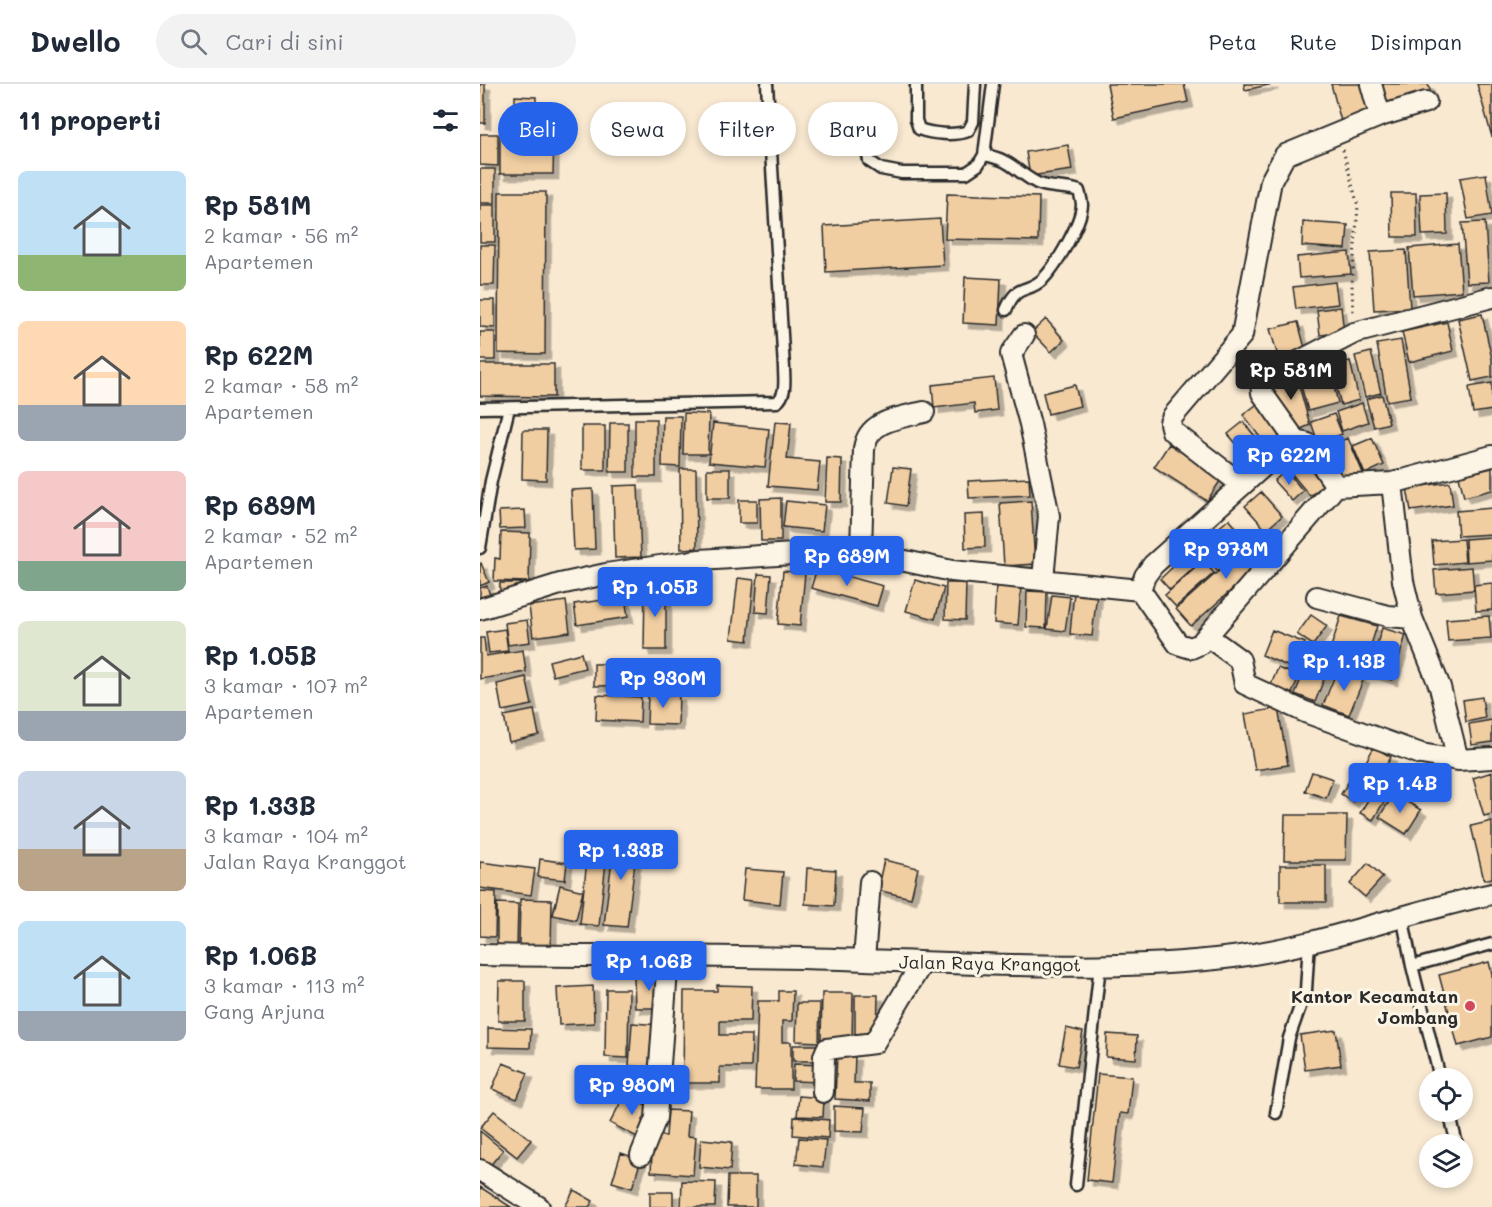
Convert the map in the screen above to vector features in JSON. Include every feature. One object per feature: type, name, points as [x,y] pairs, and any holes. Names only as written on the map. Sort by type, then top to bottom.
[{"type":"street","points":[[1371,84],[1380,116]]},
{"type":"street","points":[[1241,484],[1172,432],[1170,423],[1173,416],[1242,335],[1271,181],[1277,166],[1285,155],[1313,141],[1336,135],[1380,116],[1426,102]]},
{"type":"street","points":[[1296,441],[1262,393],[1261,384],[1265,379],[1354,333],[1492,297]]},
{"type":"street","points":[[1024,335],[1011,354],[1030,424],[1048,516],[1043,579]]},
{"type":"street","points":[[861,550],[864,449],[868,434],[874,427],[924,412]]},
{"type":"street","points":[[1140,590],[1145,576],[1153,566],[1241,484],[1288,444],[1296,441],[1308,444],[1336,486]]},
{"type":"street","points":[[480,609],[560,584],[618,572],[700,560],[861,550],[952,571],[1140,590],[1178,644],[1191,648],[1200,644],[1208,636],[1336,486],[1392,483],[1492,456]]},
{"type":"street","points":[[1392,483],[1403,581],[1412,618],[1440,687],[1458,760]]},
{"type":"street","points":[[1317,597],[1388,616],[1412,618]]},
{"type":"street","points":[[1208,636],[1240,660],[1245,684],[1305,712],[1421,754],[1458,760],[1492,758]]},
{"type":"street","points":[[864,960],[870,882]]},
{"type":"street","name":"Jalan Raya Kranggot","points":[[480,955],[1100,965],[1234,957],[1309,942],[1402,915],[1492,894]]},
{"type":"street","points":[[641,1155],[656,1118],[668,957]]},
{"type":"street","points":[[823,1092],[824,1056],[827,1049],[874,1043],[922,963]]},
{"type":"street","points":[[480,1170],[539,1207]]},
{"type":"lane","points":[[480,408],[777,402],[781,399],[784,388],[784,368],[767,84]]},
{"type":"lane","points":[[916,84],[916,120],[919,129],[927,132],[962,133],[968,131],[973,122],[975,84]]},
{"type":"lane","points":[[868,156],[869,161],[881,169],[902,173],[966,173],[978,165],[984,155],[993,84]]},
{"type":"lane","points":[[984,155],[1004,158],[1039,184],[1079,191],[1082,205],[1074,232],[1043,279],[1020,288],[1011,297],[1006,310]]},
{"type":"lane","points":[[480,548],[491,481],[509,408]]},
{"type":"lane","points":[[1402,915],[1438,1068]]},
{"type":"lane","points":[[1276,1113],[1289,1038],[1306,990],[1309,942]]},
{"type":"lane","points":[[1412,966],[1492,944]]},
{"type":"lane","points":[[1076,1185],[1100,965]]},
{"type":"path","points":[[1336,135],[1342,147],[1358,206],[1352,284],[1354,333]]},
{"type":"building","points":[[480,84],[485,84],[485,123],[480,123]]},
{"type":"building","points":[[1107,84],[1184,84],[1188,102],[1114,118]]},
{"type":"building","points":[[1244,84],[1273,84],[1245,90]]},
{"type":"building","points":[[1331,84],[1362,84],[1370,118],[1342,125]]},
{"type":"building","points":[[1378,84],[1428,84],[1431,94],[1384,107]]},
{"type":"building","points":[[1477,84],[1492,84],[1492,137]]},
{"type":"building","points":[[515,96],[536,97],[536,102],[515,102]]},
{"type":"building","points":[[480,134],[498,134],[498,166],[480,165]]},
{"type":"building","points":[[1068,145],[1072,170],[1030,176],[1026,152]]},
{"type":"building","points":[[500,156],[553,156],[553,174],[500,174]]},
{"type":"building","points":[[480,169],[495,169],[495,203],[480,203]]},
{"type":"building","points":[[1486,174],[1492,215],[1468,219],[1460,178]]},
{"type":"building","points":[[499,192],[546,192],[545,354],[498,353]]},
{"type":"building","points":[[1391,193],[1416,193],[1417,237],[1392,237]]},
{"type":"building","points":[[1446,193],[1447,234],[1422,235],[1420,194]]},
{"type":"building","points":[[947,194],[1039,197],[1038,241],[945,239]]},
{"type":"building","points":[[480,205],[495,205],[495,242],[480,242]]},
{"type":"building","points":[[940,219],[943,265],[826,272],[824,226]]},
{"type":"building","points":[[1303,222],[1348,225],[1346,249],[1302,246]]},
{"type":"building","points":[[1485,222],[1489,282],[1467,283],[1462,223]]},
{"type":"building","points":[[1458,244],[1462,291],[1413,295],[1409,248]]},
{"type":"building","points":[[480,245],[495,245],[494,285],[480,285]]},
{"type":"building","points":[[1406,250],[1410,308],[1374,310],[1370,252]]},
{"type":"building","points":[[1349,252],[1351,274],[1299,278],[1297,257]]},
{"type":"building","points":[[965,277],[1001,279],[999,325],[963,323]]},
{"type":"building","points":[[1335,282],[1338,304],[1296,309],[1293,287]]},
{"type":"building","points":[[480,300],[495,300],[495,328],[480,327]]},
{"type":"building","points":[[1341,307],[1344,333],[1320,335],[1317,310]]},
{"type":"building","points":[[1482,314],[1492,359],[1492,377],[1472,381],[1458,319]]},
{"type":"building","points":[[1046,319],[1064,340],[1051,352],[1032,332]]},
{"type":"building","points":[[1298,322],[1306,352],[1279,360],[1270,329]]},
{"type":"building","points":[[1447,322],[1453,351],[1409,362],[1402,332]]},
{"type":"building","points":[[480,332],[495,332],[495,360],[480,360]]},
{"type":"building","points":[[1401,340],[1411,397],[1387,401],[1377,344]]},
{"type":"building","points":[[1371,352],[1381,393],[1365,397],[1355,356]]},
{"type":"building","points":[[1350,361],[1359,400],[1341,405],[1331,366]]},
{"type":"building","points":[[1328,363],[1338,403],[1308,411],[1297,371]]},
{"type":"building","points":[[480,364],[554,364],[554,397],[480,396]]},
{"type":"building","points":[[1296,375],[1310,425],[1296,431],[1266,383]]},
{"type":"building","points":[[994,378],[997,410],[975,413],[974,403],[934,408],[932,385]]},
{"type":"building","points":[[1492,383],[1492,410],[1473,413],[1469,387]]},
{"type":"building","points":[[1075,385],[1080,406],[1048,414],[1043,393]]},
{"type":"building","points":[[1382,395],[1389,423],[1374,427],[1366,399]]},
{"type":"building","points":[[1260,402],[1287,436],[1269,449],[1243,415]]},
{"type":"building","points":[[1362,403],[1368,422],[1342,431],[1336,412]]},
{"type":"building","points":[[684,413],[709,414],[708,454],[683,454]]},
{"type":"building","points":[[1334,414],[1342,434],[1318,443],[1311,422]]},
{"type":"building","points":[[663,416],[681,416],[680,467],[662,466]]},
{"type":"building","points":[[635,419],[656,419],[656,477],[635,477]]},
{"type":"building","points":[[775,422],[791,423],[787,459],[820,462],[817,490],[768,486]]},
{"type":"building","points":[[1243,422],[1265,448],[1250,460],[1228,434]]},
{"type":"building","points":[[610,423],[628,423],[628,472],[609,472]]},
{"type":"building","points":[[713,423],[769,429],[765,467],[709,462]]},
{"type":"building","points":[[582,426],[605,426],[605,470],[582,470]]},
{"type":"building","points":[[523,430],[547,430],[546,480],[522,479]]},
{"type":"building","points":[[1348,438],[1363,473],[1339,484],[1324,448]]},
{"type":"building","points":[[1372,438],[1384,465],[1365,474],[1353,446]]},
{"type":"building","points":[[1169,444],[1222,478],[1207,501],[1154,467]]},
{"type":"building","points":[[1306,451],[1330,480],[1310,496],[1286,467]]},
{"type":"building","points":[[827,458],[842,459],[841,502],[825,502]]},
{"type":"building","points":[[893,467],[911,469],[906,506],[888,503]]},
{"type":"building","points":[[1492,468],[1492,490],[1464,497],[1459,476]]},
{"type":"building","points":[[680,469],[696,469],[697,548],[681,549]]},
{"type":"building","points":[[707,469],[730,469],[730,498],[707,498]]},
{"type":"building","points":[[1286,470],[1303,491],[1292,501],[1274,481]]},
{"type":"building","points":[[1029,478],[1030,495],[969,498],[968,481]]},
{"type":"building","points":[[1450,482],[1453,505],[1411,511],[1407,488]]},
{"type":"building","points":[[638,485],[641,557],[615,558],[613,486]]},
{"type":"building","points":[[593,489],[595,549],[574,550],[571,490]]},
{"type":"building","points":[[1261,492],[1282,516],[1266,530],[1245,506]]},
{"type":"building","points":[[781,498],[781,541],[761,541],[760,499]]},
{"type":"building","points":[[739,500],[757,500],[757,523],[739,523]]},
{"type":"building","points":[[786,501],[825,505],[822,531],[783,527]]},
{"type":"building","points":[[1031,501],[1035,564],[1004,566],[1000,503]]},
{"type":"building","points":[[1492,508],[1492,534],[1458,536],[1456,511]]},
{"type":"building","points":[[525,510],[526,528],[500,529],[499,511]]},
{"type":"building","points":[[984,514],[985,547],[965,548],[964,515]]},
{"type":"building","points":[[1229,519],[1247,541],[1234,551],[1216,530]]},
{"type":"building","points":[[501,532],[530,533],[529,582],[494,581],[495,558],[500,559]]},
{"type":"building","points":[[1209,533],[1232,558],[1218,572],[1194,546]]},
{"type":"building","points":[[1261,533],[1276,550],[1191,626],[1176,609]]},
{"type":"building","points":[[1492,537],[1492,560],[1466,562],[1465,539]]},
{"type":"building","points":[[1463,539],[1465,562],[1434,565],[1432,541]]},
{"type":"building","points":[[1189,552],[1199,563],[1170,590],[1160,579]]},
{"type":"building","points":[[1203,561],[1214,573],[1176,607],[1165,595]]},
{"type":"building","points":[[480,564],[489,582],[480,586]]},
{"type":"building","points":[[1472,567],[1474,590],[1436,593],[1434,570]]},
{"type":"building","points":[[817,568],[883,586],[877,606],[811,588]]},
{"type":"building","points":[[783,571],[805,573],[800,626],[778,624]]},
{"type":"building","points":[[758,574],[771,575],[768,613],[755,612]]},
{"type":"building","points":[[738,578],[754,580],[748,641],[731,639]]},
{"type":"building","points":[[915,580],[944,588],[935,619],[906,611]]},
{"type":"building","points":[[500,583],[521,583],[520,596],[500,595]]},
{"type":"building","points":[[946,583],[966,583],[965,620],[945,619]]},
{"type":"building","points":[[1492,583],[1492,610],[1476,611],[1474,585]]},
{"type":"building","points":[[645,585],[666,585],[666,650],[644,650]]},
{"type":"building","points":[[996,585],[1021,587],[1018,625],[994,623]]},
{"type":"building","points":[[487,586],[492,601],[480,605],[480,588]]},
{"type":"building","points":[[1027,591],[1047,592],[1046,628],[1026,627]]},
{"type":"building","points":[[1074,591],[1097,593],[1092,636],[1070,634]]},
{"type":"building","points":[[1052,595],[1070,597],[1065,631],[1047,629]]},
{"type":"building","points":[[625,597],[628,617],[577,625],[574,604]]},
{"type":"building","points":[[566,601],[570,632],[533,637],[529,606]]},
{"type":"building","points":[[1311,615],[1327,626],[1313,645],[1297,634]]},
{"type":"building","points":[[1341,616],[1377,626],[1365,664],[1329,653]]},
{"type":"building","points":[[1489,616],[1491,638],[1448,641],[1446,619]]},
{"type":"building","points":[[527,620],[530,642],[508,645],[505,623]]},
{"type":"building","points":[[1382,628],[1406,635],[1392,680],[1368,672]]},
{"type":"building","points":[[505,629],[508,651],[489,653],[486,632]]},
{"type":"building","points":[[1272,630],[1305,643],[1294,669],[1262,655]]},
{"type":"building","points":[[480,638],[484,638],[486,656],[523,650],[526,672],[480,679]]},
{"type":"building","points":[[1312,651],[1332,659],[1315,702],[1295,694]]},
{"type":"building","points":[[581,653],[585,668],[553,676],[549,661]]},
{"type":"building","points":[[644,663],[645,685],[594,686],[594,664]]},
{"type":"building","points":[[1278,668],[1299,676],[1291,696],[1270,687]]},
{"type":"building","points":[[1338,668],[1364,678],[1349,715],[1323,705]]},
{"type":"building","points":[[526,677],[532,705],[502,711],[497,684]]},
{"type":"building","points":[[648,694],[679,695],[678,725],[647,724]]},
{"type":"building","points":[[597,695],[641,697],[640,722],[596,720]]},
{"type":"building","points":[[1482,697],[1485,718],[1466,722],[1463,700]]},
{"type":"building","points":[[1278,708],[1288,765],[1255,770],[1245,714]]},
{"type":"building","points":[[534,710],[539,735],[509,742],[504,716]]},
{"type":"building","points":[[1492,720],[1492,742],[1472,745],[1469,724]]},
{"type":"building","points":[[1374,747],[1391,757],[1375,786],[1358,776]]},
{"type":"building","points":[[1312,772],[1333,779],[1326,798],[1305,791]]},
{"type":"building","points":[[1492,772],[1492,814],[1484,816],[1473,778]]},
{"type":"building","points":[[1352,776],[1364,783],[1353,802],[1341,794]]},
{"type":"building","points":[[1375,788],[1388,795],[1373,820],[1360,813]]},
{"type":"building","points":[[1394,794],[1421,810],[1406,834],[1379,817]]},
{"type":"building","points":[[1285,815],[1347,815],[1346,860],[1284,860]]},
{"type":"building","points":[[1492,821],[1492,878],[1484,880],[1471,826]]},
{"type":"building","points":[[615,835],[638,838],[627,927],[604,925]]},
{"type":"building","points":[[540,859],[567,863],[565,880],[538,877]]},
{"type":"building","points":[[587,860],[606,862],[599,926],[580,924]]},
{"type":"building","points":[[884,860],[918,868],[911,898],[877,890]]},
{"type":"building","points":[[480,862],[535,869],[531,895],[480,888]]},
{"type":"building","points":[[1368,863],[1383,877],[1365,897],[1350,884]]},
{"type":"building","points":[[1280,865],[1326,865],[1326,902],[1280,902]]},
{"type":"building","points":[[807,868],[836,870],[834,906],[805,904]]},
{"type":"building","points":[[745,869],[783,872],[780,904],[742,900]]},
{"type":"building","points":[[560,885],[583,891],[576,920],[553,915]]},
{"type":"building","points":[[480,891],[496,892],[495,937],[480,936]]},
{"type":"building","points":[[520,899],[552,900],[551,947],[519,946]]},
{"type":"building","points":[[497,903],[518,904],[517,947],[497,947]]},
{"type":"building","name":"Kantor Kecamatan Jombang","points":[[1489,962],[1492,974],[1492,1037],[1458,1046],[1439,975]]},
{"type":"building","points":[[662,976],[663,1008],[635,1008],[634,977]]},
{"type":"building","points":[[499,981],[525,981],[525,1021],[498,1021]]},
{"type":"building","points":[[717,985],[752,986],[751,1021],[720,1021],[720,1035],[752,1035],[751,1067],[720,1067],[720,1083],[683,1083],[684,991],[717,991]]},
{"type":"building","points":[[593,986],[594,1023],[559,1025],[557,988]]},
{"type":"building","points":[[606,989],[629,989],[628,1058],[605,1057]]},
{"type":"building","points":[[779,991],[793,991],[792,1021],[782,1021],[782,1042],[791,1042],[791,1089],[755,1089],[758,1001],[779,1001]]},
{"type":"building","points":[[822,993],[853,993],[852,1039],[821,1039]]},
{"type":"building","points":[[855,995],[878,995],[877,1035],[855,1034]]},
{"type":"building","points":[[797,1003],[820,1003],[819,1042],[796,1041]]},
{"type":"building","points":[[632,1023],[661,1025],[658,1068],[629,1066]]},
{"type":"building","points":[[488,1028],[531,1029],[530,1048],[488,1047]]},
{"type":"building","points":[[1066,1028],[1083,1032],[1076,1067],[1059,1064]]},
{"type":"building","points":[[1336,1030],[1341,1065],[1305,1070],[1300,1035]]},
{"type":"building","points":[[1107,1034],[1137,1036],[1136,1059],[1106,1057]]},
{"type":"building","points":[[793,1045],[823,1045],[822,1061],[793,1061]]},
{"type":"building","points":[[837,1055],[855,1055],[854,1083],[870,1083],[870,1101],[835,1099]]},
{"type":"building","points":[[503,1063],[528,1073],[517,1099],[492,1089]]},
{"type":"building","points":[[794,1064],[821,1065],[821,1082],[793,1081]]},
{"type":"building","points":[[1098,1074],[1132,1077],[1128,1114],[1120,1113],[1112,1183],[1087,1180]]},
{"type":"building","points":[[625,1094],[654,1109],[639,1138],[610,1123]]},
{"type":"building","points":[[799,1096],[824,1098],[823,1117],[797,1116]]},
{"type":"building","points":[[834,1106],[865,1108],[863,1132],[834,1131]]},
{"type":"building","points":[[668,1110],[689,1111],[687,1136],[696,1137],[693,1175],[651,1172],[653,1135],[666,1136]]},
{"type":"building","points":[[494,1111],[531,1140],[517,1157],[480,1128]]},
{"type":"building","points":[[794,1117],[829,1120],[828,1138],[793,1135]]},
{"type":"building","points":[[480,1131],[503,1150],[488,1168],[480,1162]]},
{"type":"building","points":[[799,1138],[826,1140],[823,1167],[796,1164]]},
{"type":"building","points":[[701,1139],[732,1142],[730,1170],[699,1167]]},
{"type":"building","points":[[621,1153],[641,1160],[632,1188],[612,1182]]},
{"type":"building","points":[[728,1176],[756,1176],[756,1207],[727,1207]]},
{"type":"building","points":[[682,1181],[716,1182],[715,1207],[681,1207]]},
{"type":"building","points":[[480,1187],[511,1207],[480,1207]]},
{"type":"building","points":[[574,1190],[593,1201],[589,1207],[565,1207]]},
{"type":"building","points":[[650,1192],[673,1192],[673,1207],[650,1207]]},
{"type":"place","name":"Kantor Kecamatan Jombang","points":[[1470,1006]]}]
